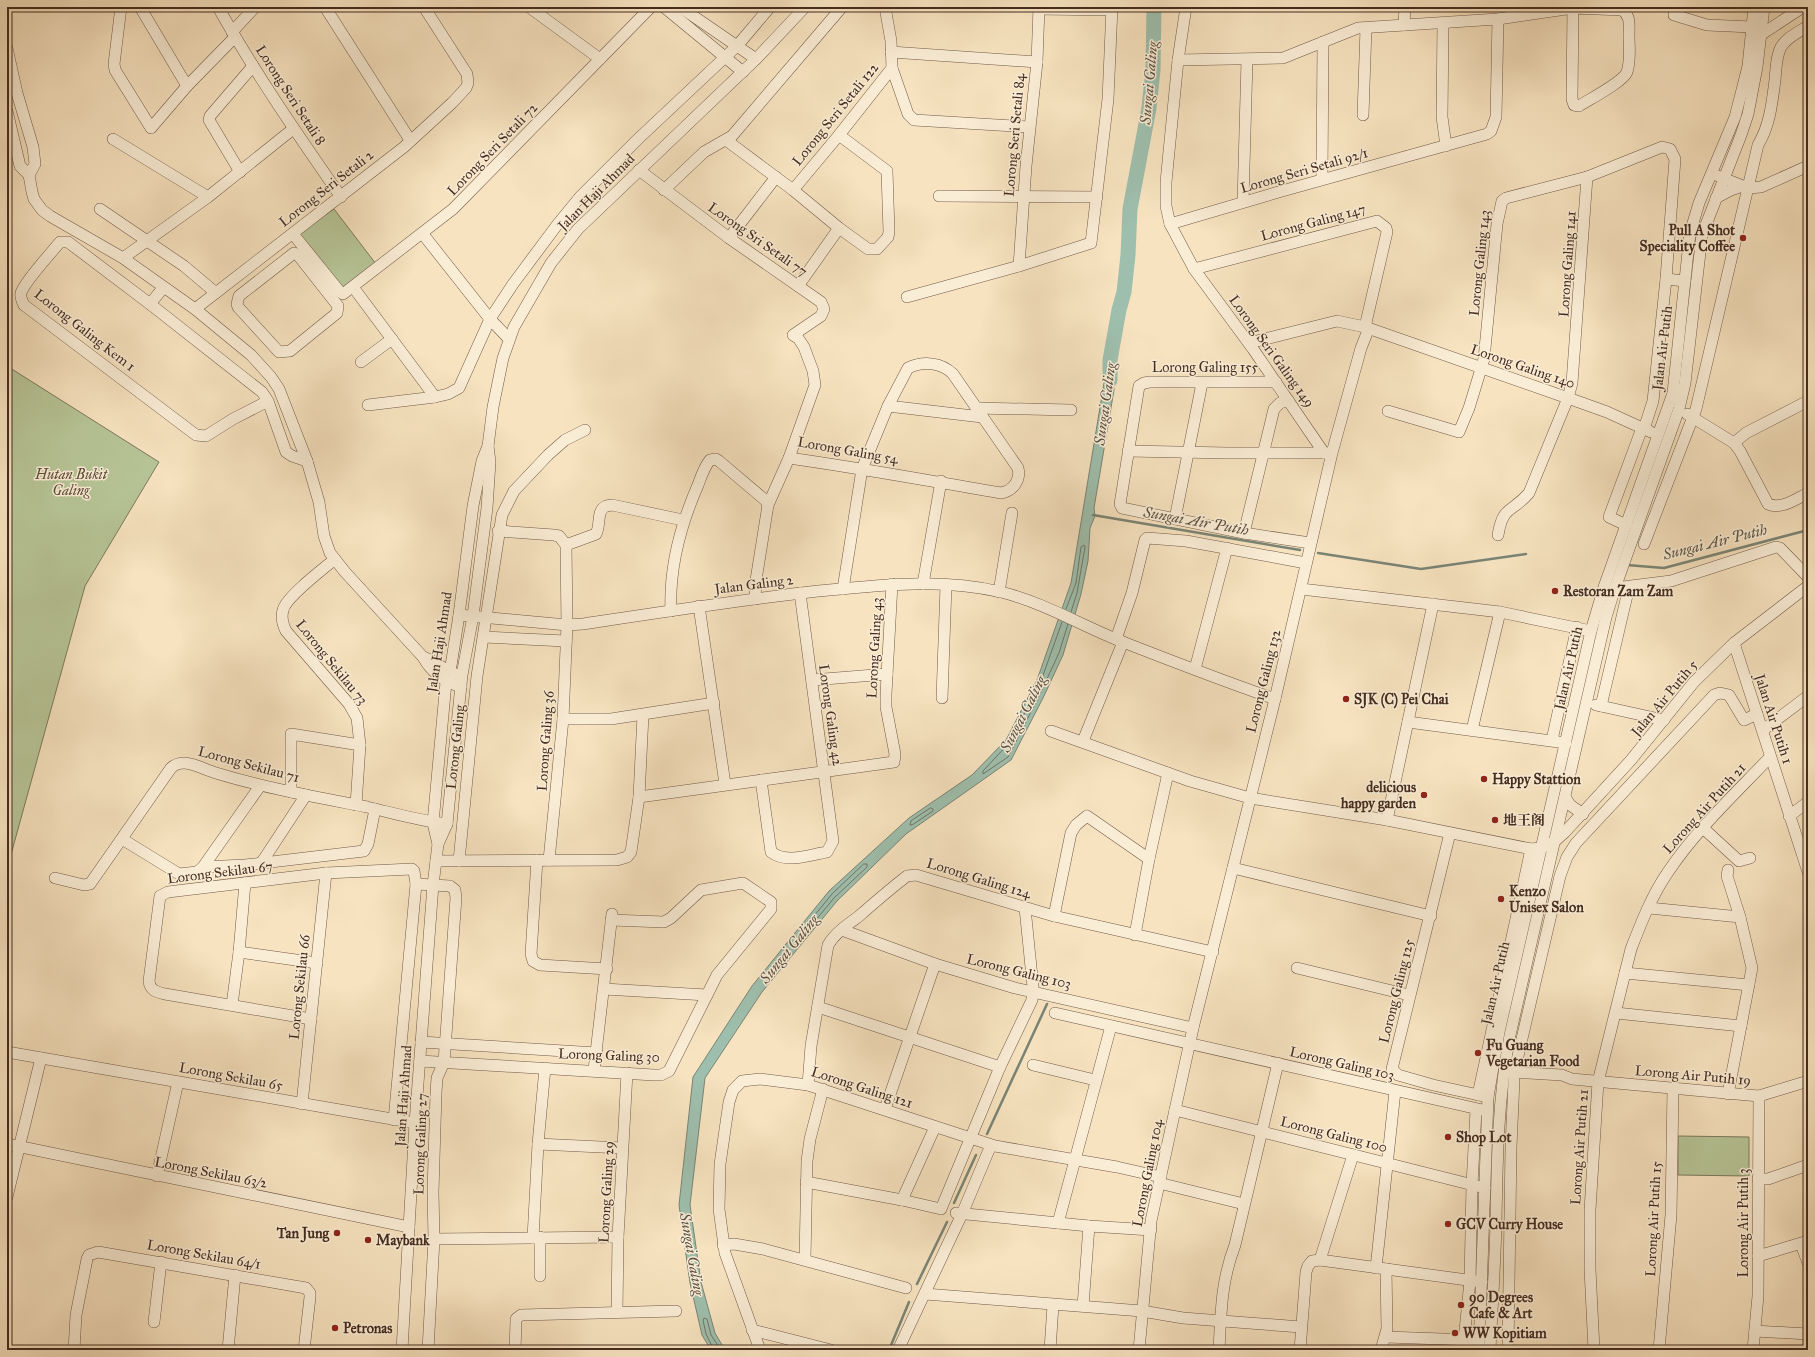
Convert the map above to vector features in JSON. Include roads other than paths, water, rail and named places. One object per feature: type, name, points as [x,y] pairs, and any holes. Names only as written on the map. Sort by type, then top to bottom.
[{"type":"street","points":[[121,7],[114,64],[115,70],[151,128],[234,34],[255,7]]},
{"type":"street","points":[[140,7],[187,86]]},
{"type":"street","name":"Lorong Seri Setali 8","points":[[218,7],[293,129],[341,197]]},
{"type":"street","points":[[325,7],[410,140]]},
{"type":"street","name":"Lorong Seri Setali 2","points":[[195,309],[341,197],[410,140],[452,103],[468,83],[467,74],[424,7]]},
{"type":"street","points":[[529,7],[600,59]]},
{"type":"street","name":"Lorong Seri Setali 72","points":[[293,234],[343,294],[454,209],[651,7]]},
{"type":"street","points":[[664,7],[743,72]]},
{"type":"street","points":[[680,7],[756,59]]},
{"type":"street","points":[[368,405],[435,397],[448,394],[459,388],[490,319],[513,284],[580,197],[638,139],[737,46],[770,7]]},
{"type":"street","name":"Jalan Haji Ahmad","points":[[438,844],[433,823],[448,677],[459,615],[473,506],[482,461],[488,446],[499,377],[509,339],[531,295],[551,263],[578,228],[743,72],[805,7]]},
{"type":"street","points":[[664,190],[704,152],[726,140],[777,84],[842,7]]},
{"type":"street","name":"Lorong Seri Setali 122","points":[[793,190],[892,68],[892,52],[885,7]]},
{"type":"street","points":[[1170,224],[1166,197],[1178,60],[1186,7]]},
{"type":"street","points":[[1404,25],[1405,7]]},
{"type":"street","points":[[1178,60],[1247,60],[1284,58],[1353,30],[1366,28],[1443,24],[1498,19],[1573,7],[1622,10],[1626,12],[1629,21],[1629,63],[1625,74],[1621,79],[1579,106],[1574,105],[1572,99],[1573,7]]},
{"type":"street","points":[[1675,7],[1674,15],[1700,24],[1752,27]]},
{"type":"street","name":"Jalan Air Putih","points":[[1675,407],[1675,383],[1690,233],[1699,203],[1735,117],[1748,66],[1754,7]]},
{"type":"street","name":"Jalan Air Putih","points":[[1490,1350],[1496,1204],[1497,1075],[1507,995],[1536,849],[1566,743],[1591,631],[1626,525],[1685,383],[1699,247],[1703,231],[1741,135],[1753,92],[1762,34],[1764,7]]},
{"type":"street","points":[[1762,34],[1803,7]]},
{"type":"street","points":[[907,297],[1019,266],[1091,243],[1108,99],[1112,9],[1039,8]]},
{"type":"street","name":"Lorong Seri Setali 84","points":[[1019,266],[1023,197],[1036,62],[1039,8]]},
{"type":"street","name":"Lorong Seri Setali 92/1","points":[[1170,224],[1322,179],[1487,134],[1494,126],[1496,117],[1498,19]]},
{"type":"street","points":[[1443,24],[1442,117],[1446,146]]},
{"type":"street","points":[[1644,544],[1693,417],[1745,187],[1758,145],[1766,132],[1772,105],[1777,56],[1782,46],[1789,38],[1808,26]]},
{"type":"street","points":[[1363,115],[1366,28]]},
{"type":"street","points":[[1322,179],[1323,42]]},
{"type":"street","points":[[7,48],[17,93],[33,147],[35,164],[30,175],[32,192],[34,199],[42,210],[123,258],[163,288],[195,309],[251,355],[275,382],[307,461],[319,502],[325,540],[335,559],[428,658],[441,660],[452,656]]},
{"type":"street","points":[[892,52],[1036,62]]},
{"type":"street","points":[[1243,202],[1247,60]]},
{"type":"street","points":[[240,172],[209,120],[210,116],[253,66]]},
{"type":"street","points":[[892,68],[908,114],[914,120],[1029,127]]},
{"type":"street","points":[[7,111],[20,166],[30,175]]},
{"type":"street","points":[[123,258],[208,197],[293,129]]},
{"type":"street","points":[[726,140],[868,249],[877,249],[888,237],[889,232],[887,171],[839,135]]},
{"type":"street","points":[[113,139],[208,197]]},
{"type":"street","points":[[1587,177],[1662,147],[1670,149],[1675,159],[1666,279],[1653,401],[1609,517],[1626,525]]},
{"type":"street","points":[[1732,159],[1736,177],[1745,187]]},
{"type":"street","points":[[1716,198],[1731,190],[1745,187],[1761,187],[1808,166]]},
{"type":"street","name":"Lorong Sri Setali 77","points":[[639,170],[729,238],[821,302],[824,308],[821,316],[793,335]]},
{"type":"street","points":[[1712,173],[1745,187]]},
{"type":"street","points":[[729,238],[776,177]]},
{"type":"street","name":"Lorong Galing 143","points":[[1482,368],[1498,224],[1502,201],[1506,198],[1587,177]]},
{"type":"street","name":"Lorong Galing 141","points":[[1498,535],[1500,521],[1504,514],[1522,501],[1529,493],[1568,398],[1572,383],[1576,358],[1587,177]]},
{"type":"street","points":[[939,196],[1097,197]]},
{"type":"street","points":[[100,209],[184,266],[216,293]]},
{"type":"street","name":"Lorong Galing 147","points":[[1194,268],[1377,221],[1386,228],[1387,232],[1367,328]]},
{"type":"street","name":"Lorong Seri Galing 149","points":[[1170,224],[1194,268],[1249,343],[1288,400],[1328,453]]},
{"type":"street","points":[[798,286],[839,228]]},
{"type":"street","points":[[422,233],[490,319],[509,339]]},
{"type":"street","name":"Lorong Galing Kem 1","points":[[268,401],[206,436],[196,435],[24,305],[21,292],[38,268],[60,242],[68,242],[262,392],[268,401],[286,452],[292,456],[307,461]]},
{"type":"street","points":[[294,253],[296,254],[338,306],[339,310],[286,353],[279,352],[253,325],[237,304],[239,296],[275,268],[294,253]]},
{"type":"street","points":[[264,256],[275,268]]},
{"type":"street","points":[[1666,279],[1685,281]]},
{"type":"street","points":[[352,287],[435,397]]},
{"type":"street","points":[[150,304],[163,288]]},
{"type":"street","name":"Lorong Galing 140","points":[[1249,343],[1337,321],[1367,328],[1568,398],[1607,412],[1663,437]]},
{"type":"street","name":"Lorong Galing 132","points":[[1190,1043],[1301,589],[1328,453],[1367,328]]},
{"type":"street","name":"Lorong Galing 54","points":[[793,335],[798,338],[804,347],[813,371],[815,385],[789,458],[941,481],[1001,493],[1006,492],[1015,485],[1019,476],[1018,468],[979,413]]},
{"type":"street","points":[[361,362],[392,339]]},
{"type":"street","points":[[843,589],[862,469],[888,406],[908,368],[922,364],[931,364],[948,368],[979,413]]},
{"type":"street","points":[[1388,411],[1458,432],[1482,368]]},
{"type":"street","name":"Lorong Galing 155","points":[[1276,382],[1150,382],[1139,386],[1120,506],[1125,509],[1244,533],[1310,543]]},
{"type":"street","points":[[1175,519],[1202,383]]},
{"type":"street","points":[[1244,533],[1274,409],[1280,403],[1288,400]]},
{"type":"street","points":[[1734,443],[1746,433],[1808,401]]},
{"type":"street","points":[[888,406],[979,413],[1071,410]]},
{"type":"street","points":[[1675,407],[1734,443],[1740,451],[1768,504],[1774,507],[1782,506],[1808,493]]},
{"type":"street","name":"Lorong Galing","points":[[459,861],[477,676],[484,637],[498,531],[502,514],[514,491],[557,446],[565,440],[585,430]]},
{"type":"street","name":"Jalan Air Putih","points":[[1479,1345],[1485,1188],[1482,1110],[1483,1096],[1497,1075],[1530,946],[1606,617],[1663,437]]},
{"type":"street","name":"Jalan Haji Ahmad","points":[[402,1350],[415,1123],[433,885],[438,844],[447,824],[462,675],[473,616],[487,508],[490,462],[488,446]]},
{"type":"street","points":[[1128,451],[1328,453]]},
{"type":"street","points":[[755,599],[756,580],[768,505],[789,458]]},
{"type":"street","points":[[671,611],[670,596],[673,571],[683,520],[707,463],[712,459],[719,461],[765,500],[768,505]]},
{"type":"street","points":[[924,584],[941,481]]},
{"type":"street","points":[[498,531],[559,536],[566,545],[596,534],[601,512],[606,506],[612,505],[683,520]]},
{"type":"street","points":[[999,592],[1012,513]]},
{"type":"street","points":[[1082,741],[1119,640],[1145,540],[1147,538],[1186,541],[1306,563]]},
{"type":"street","name":"Lorong Galing 36","points":[[549,860],[563,719],[566,641],[566,545]]},
{"type":"street","points":[[1615,588],[1671,581],[1776,547],[1780,548],[1808,577]]},
{"type":"street","points":[[1195,669],[1227,548]]},
{"type":"street","name":"Lorong Sekilau 73","points":[[335,559],[301,588],[286,604],[283,609],[283,624],[286,631],[353,710],[359,726],[360,745],[356,805]]},
{"type":"street","name":"Jalan Galing 2","points":[[459,615],[566,625],[583,624],[699,606],[800,593],[892,584],[946,585],[999,592],[1030,600],[1052,608],[1119,640],[1275,699]]},
{"type":"street","name":"Lorong Galing 43","points":[[824,772],[892,763],[895,760],[886,707],[892,584]]},
{"type":"street","points":[[942,698],[946,585]]},
{"type":"street","name":"Jalan Air Putih 5","points":[[1554,842],[1583,814],[1631,760],[1694,682],[1734,643],[1808,586]]},
{"type":"street","points":[[1601,706],[1629,587]]},
{"type":"street","points":[[1301,589],[1500,612],[1591,631]]},
{"type":"street","name":"Lorong Galing 42","points":[[762,780],[772,852],[778,856],[788,859],[827,852],[832,841],[800,593]]},
{"type":"street","points":[[1388,820],[1433,604]]},
{"type":"street","points":[[699,606],[725,784]]},
{"type":"street","points":[[1472,730],[1500,612]]},
{"type":"street","points":[[1552,740],[1577,627]]},
{"type":"street","points":[[484,637],[566,641]]},
{"type":"street","name":"Jalan Air Putih 1","points":[[1734,643],[1808,872]]},
{"type":"street","points":[[428,658],[428,665],[461,687]]},
{"type":"street","points":[[812,680],[887,674]]},
{"type":"street","points":[[448,677],[462,675]]},
{"type":"street","points":[[1508,1347],[1514,1076],[1542,947],[1560,876],[1567,857],[1576,843],[1714,696],[1720,693],[1729,695],[1744,720],[1757,714]]},
{"type":"street","points":[[1763,730],[1808,696]]},
{"type":"street","points":[[563,719],[601,720],[643,715],[714,703]]},
{"type":"street","points":[[1587,703],[1664,720]]},
{"type":"street","points":[[436,861],[617,860],[627,858],[631,852],[639,797],[643,715]]},
{"type":"street","points":[[1408,722],[1566,743]]},
{"type":"street","points":[[1051,731],[1168,773],[1250,798],[1388,820],[1536,849],[1554,842]]},
{"type":"street","points":[[292,792],[291,734],[360,745]]},
{"type":"street","name":"Lorong Air Putih 21","points":[[1594,1350],[1590,1269],[1590,1210],[1598,1082],[1625,973],[1637,934],[1668,871],[1703,828],[1770,758]]},
{"type":"street","points":[[1631,760],[1644,770]]},
{"type":"street","name":"Lorong Sekilau 71","points":[[55,878],[84,885],[90,884],[175,764],[186,763],[214,773],[260,786],[375,809],[433,823],[447,824]]},
{"type":"street","points":[[639,797],[725,784],[824,772]]},
{"type":"street","points":[[1135,935],[1149,859],[1168,773]]},
{"type":"street","points":[[122,839],[179,874],[198,872],[260,786]]},
{"type":"street","points":[[262,862],[306,795]]},
{"type":"street","points":[[1564,797],[1570,805],[1583,814]]},
{"type":"street","points":[[1789,816],[1808,802]]},
{"type":"street","points":[[203,867],[364,851],[367,848],[375,809]]},
{"type":"street","points":[[1054,916],[1071,833],[1076,825],[1087,816],[1149,859]]},
{"type":"street","points":[[1703,828],[1739,861],[1750,858]]},
{"type":"street","name":"Lorong Galing 125","points":[[1450,833],[1431,916],[1393,1065],[1393,1071],[1398,1075],[1433,1085],[1483,1096]]},
{"type":"street","points":[[1483,1096],[1536,849]]},
{"type":"street","points":[[537,860],[531,954],[533,961],[540,965],[607,969],[594,1070]]},
{"type":"street","name":"Lorong Sekilau 67","points":[[311,1019],[157,992],[151,988],[148,981],[160,896],[168,892],[326,873],[407,868],[412,868],[414,871],[416,884]]},
{"type":"street","points":[[1233,868],[1431,916]]},
{"type":"street","points":[[1728,870],[1726,876],[1740,917],[1752,968],[1728,1094]]},
{"type":"street","name":"Lorong Sekilau 66","points":[[302,1104],[326,873]]},
{"type":"street","name":"Lorong Galing 124","points":[[808,1085],[811,1046],[828,945],[831,940],[842,930],[907,876],[916,875],[1054,916],[1213,952]]},
{"type":"street","points":[[232,1005],[240,952],[245,883]]},
{"type":"street","name":"Lorong Galing 30","points":[[420,1061],[661,1075],[669,1071],[721,969],[771,909],[771,902],[743,883],[701,890],[671,918],[664,922],[612,917],[607,969]]},
{"type":"street","points":[[394,1120],[416,884],[433,885]]},
{"type":"street","name":"Lorong Galing 27","points":[[433,885],[450,886],[455,890],[456,898],[444,1062],[437,1078],[433,1192],[434,1239]]},
{"type":"street","points":[[806,1182],[902,1200],[941,1210],[1000,1067],[1028,1009],[1033,993],[1025,908]]},
{"type":"street","points":[[1650,908],[1740,917]]},
{"type":"street","name":"Lorong Galing 103","points":[[842,930],[935,964],[1033,993],[1193,1028]]},
{"type":"street","points":[[1530,946],[1542,947]]},
{"type":"street","points":[[240,952],[317,963]]},
{"type":"street","points":[[884,1109],[935,964]]},
{"type":"street","points":[[1297,968],[1410,995]]},
{"type":"street","points":[[1625,973],[1749,985]]},
{"type":"street","points":[[604,989],[707,996]]},
{"type":"street","points":[[818,1007],[1000,1067]]},
{"type":"street","name":"Lorong Galing 103","points":[[1055,1013],[1482,1110]]},
{"type":"street","points":[[1616,1013],[1741,1026]]},
{"type":"street","points":[[1058,1223],[1095,1080],[1111,1026]]},
{"type":"street","name":"Lorong Galing 30","points":[[421,1042],[597,1053]]},
{"type":"street","name":"Lorong Galing 104","points":[[1139,1350],[1150,1230],[1190,1043]]},
{"type":"street","name":"Lorong Sekilau 65","points":[[7,1052],[415,1123]]},
{"type":"street","points":[[7,1197],[41,1058]]},
{"type":"street","points":[[1219,1350],[1227,1267],[1235,1245],[1278,1063]]},
{"type":"street","points":[[1033,1065],[1095,1080]]},
{"type":"street","points":[[540,1276],[537,1238],[538,1144],[545,1068]]},
{"type":"street","name":"Lorong Galing 29","points":[[617,1312],[618,1237],[627,1073]]},
{"type":"street","name":"Lorong Air Putih 19","points":[[1497,1075],[1562,1075],[1572,1079],[1598,1082],[1759,1096],[1808,1081]]},
{"type":"street","name":"Lorong Galing 121","points":[[723,1244],[719,1209],[720,1164],[729,1102],[733,1090],[742,1081],[760,1079],[808,1085],[991,1145],[1117,1167],[1244,1204]]},
{"type":"street","points":[[157,1176],[178,1082]]},
{"type":"street","points":[[805,1260],[806,1182],[810,1139],[822,1089]]},
{"type":"street","name":"Lorong Air Putih 15","points":[[1659,1350],[1671,1215],[1673,1089]]},
{"type":"street","points":[[1381,1350],[1386,1337],[1388,1320],[1381,1269],[1387,1162],[1395,1091]]},
{"type":"street","name":"Lorong Air Putih 3","points":[[1753,1350],[1758,1296],[1759,1096]]},
{"type":"street","name":"Lorong Galing 100","points":[[1175,1110],[1353,1155],[1387,1162],[1485,1188]]},
{"type":"street","points":[[1464,1345],[1470,1281],[1472,1185],[1482,1110]]},
{"type":"street","points":[[902,1200],[935,1127]]},
{"type":"street","name":"Lorong Sekilau 63/2","points":[[7,1144],[20,1148],[409,1227]]},
{"type":"street","points":[[538,1144],[622,1148]]},
{"type":"street","points":[[898,1350],[925,1294],[959,1213],[991,1145]]},
{"type":"street","points":[[1320,1260],[1353,1155]]},
{"type":"street","points":[[1758,1179],[1768,1179],[1808,1165]]},
{"type":"street","points":[[1496,1204],[1511,1205]]},
{"type":"street","points":[[959,1213],[1089,1226],[1150,1230]]},
{"type":"street","points":[[1083,1306],[1089,1226]]},
{"type":"street","points":[[428,1350],[434,1239],[618,1237]]},
{"type":"street","points":[[1758,1256],[1804,1242],[1808,1263]]},
{"type":"street","points":[[760,1350],[729,1266],[723,1244],[748,1246],[906,1288]]},
{"type":"street","points":[[1471,1248],[1483,1248]]},
{"type":"street","name":"Lorong Sekilau 64/1","points":[[74,1350],[78,1308],[87,1260],[89,1255],[93,1253],[122,1255],[309,1289],[310,1297],[304,1350]]},
{"type":"street","points":[[1300,1350],[1308,1266],[1312,1261],[1320,1260],[1482,1282]]},
{"type":"street","points":[[154,1322],[161,1262]]},
{"type":"street","points":[[228,1350],[235,1275]]},
{"type":"street","points":[[1494,1275],[1510,1275]]},
{"type":"street","points":[[925,1294],[1142,1311],[1183,1318],[1301,1327]]},
{"type":"street","points":[[1050,1350],[1053,1305]]},
{"type":"street","points":[[515,1350],[516,1319],[521,1315],[676,1311]]},
{"type":"street","points":[[752,1330],[832,1350]]},
{"type":"street","points":[[1755,1331],[1808,1334]]},
{"type":"street","points":[[1386,1337],[1464,1345],[1479,1345]]},
{"type":"water","points":[[1110,360],[1114,390],[1094,508],[1095,516],[1090,528],[1088,561],[1081,594],[1063,655],[1011,760],[906,834],[837,901],[762,992],[705,1078],[690,1205],[701,1282],[715,1333],[725,1350],[711,1350],[702,1335],[690,1283],[679,1205],[693,1077],[752,986],[829,891],[909,818],[972,775],[1006,740],[1037,680],[1071,583],[1104,383]]},
{"type":"waterway","name":"Sungai Galing","points":[[1110,380],[1110,360],[1119,310],[1124,292],[1128,255],[1130,209],[1149,108],[1153,70],[1154,7]]},
{"type":"waterway","name":"Sungai Air Putih","points":[[1093,515],[1300,550]]},
{"type":"waterway","name":"Sungai Air Putih","points":[[1627,565],[1664,568],[1808,530]]},
{"type":"waterway","name":"Sungai Air Putih","points":[[1318,553],[1421,569],[1526,554]]},
{"type":"waterway","points":[[987,1134],[1047,1004]]},
{"type":"waterway","points":[[954,1203],[976,1155]]},
{"type":"waterway","points":[[917,1284],[947,1222]]},
{"type":"waterway","points":[[889,1350],[909,1302]]},
{"type":"place","name":"Pull A Shot Speciality Coffee","points":[[1743,238]]},
{"type":"place","name":"Restoran Zam Zam","points":[[1555,591]]},
{"type":"place","name":"SJK (C) Pei Chai","points":[[1346,699]]},
{"type":"place","name":"Happy Stattion","points":[[1484,779]]},
{"type":"place","name":"delicious happy garden","points":[[1424,795]]},
{"type":"place","name":"地王阁","points":[[1495,820]]},
{"type":"place","name":"Kenzo Unisex Salon","points":[[1501,899]]},
{"type":"place","name":"Fu Guang Vegetarian Food","points":[[1478,1053]]},
{"type":"place","name":"Shop Lot","points":[[1448,1137]]},
{"type":"place","name":"GCV Curry House","points":[[1448,1224]]},
{"type":"place","name":"Tan Jung","points":[[337,1233]]},
{"type":"place","name":"Maybank","points":[[368,1240]]},
{"type":"place","name":"90 Degrees Cafe & Art","points":[[1461,1305]]},
{"type":"place","name":"Petronas","points":[[335,1328]]},
{"type":"place","name":"WW Kopitiam","points":[[1455,1333]]},
{"type":"park label","name":"Hutan Bukit Galing","points":[[71,482]]}]
